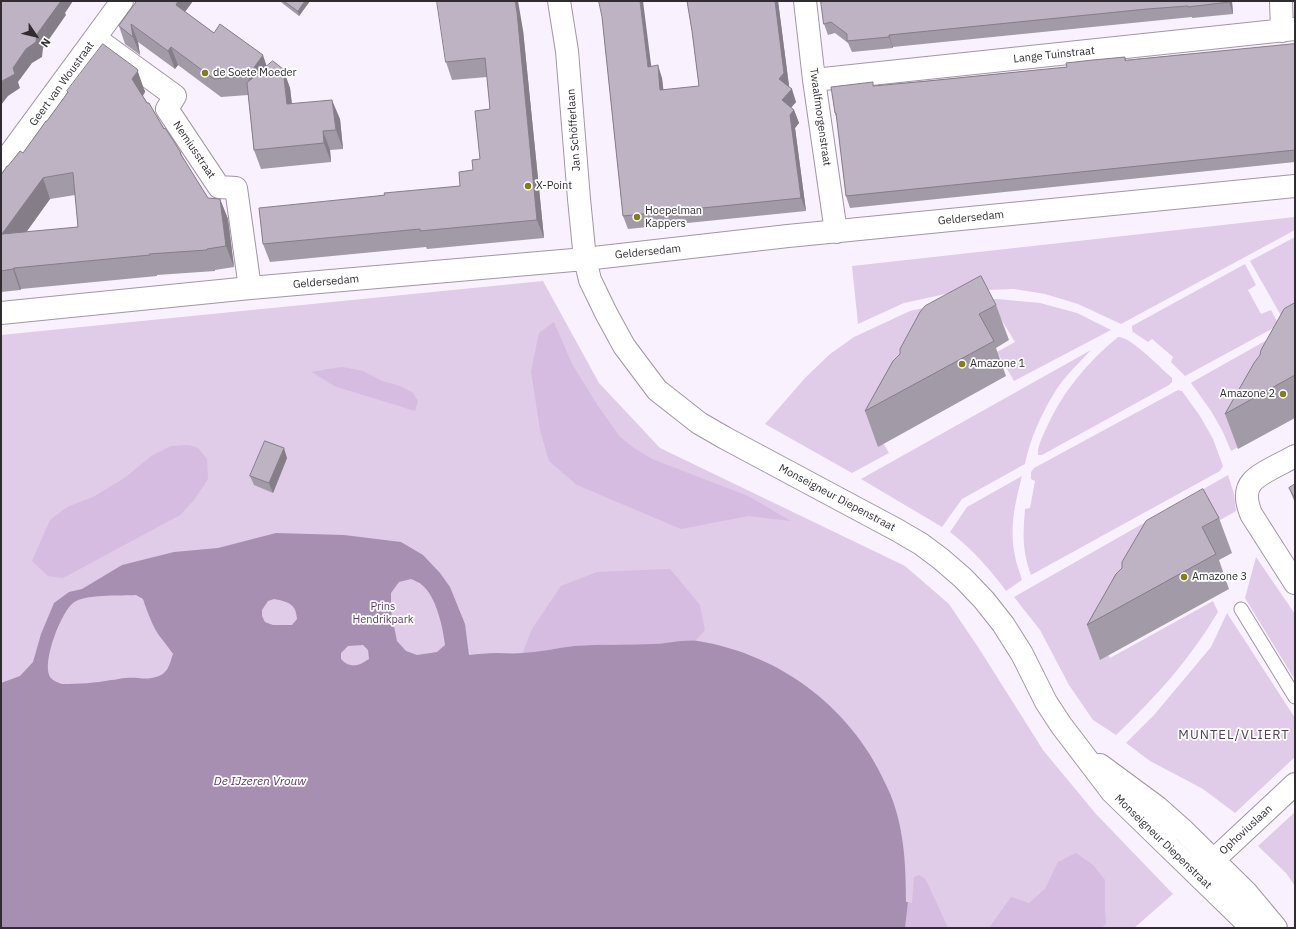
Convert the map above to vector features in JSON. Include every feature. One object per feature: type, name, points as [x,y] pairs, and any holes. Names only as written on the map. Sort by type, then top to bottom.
[{"type":"street","name":"Geert van Woustraat","points":[[1,166],[122,1]]},
{"type":"street","name":"Jan Schöfferlaan","points":[[559,1],[567,51],[579,199],[586,259]]},
{"type":"street","name":"Twaalfmorgenstraat","points":[[805,1],[814,80],[836,232]]},
{"type":"street","points":[[1281,1],[1288,30]]},
{"type":"street","name":"Lange Tuinstraat","points":[[814,80],[1288,30]]},
{"type":"street","name":"Nemiusstraat","points":[[95,38],[175,96],[166,109],[219,187],[236,188],[250,288]]},
{"type":"street","name":"Geldersedam","points":[[1,313],[250,288],[586,259],[836,232],[1295,186]]},
{"type":"street","name":"Monseigneur Diepenstraat","points":[[586,259],[590,280],[624,346],[657,390],[699,423],[921,544],[941,559],[974,589],[1003,624],[1022,654],[1050,708],[1061,725],[1112,792],[1252,928]]},
{"type":"street","points":[[1295,456],[1261,475],[1252,482],[1247,492],[1247,504],[1251,514],[1295,583]]},
{"type":"street","name":"Monseigneur Diepenstraat","points":[[1082,751],[1157,806],[1215,860],[1246,892],[1276,928]]},
{"type":"street","name":"Ophoviuslaan","points":[[1198,876],[1295,784]]},
{"type":"lane","points":[[1241,609],[1295,697]]},
{"type":"green space","points":[[1295,217],[1295,230],[1121,324],[1078,304],[1045,294],[1014,289],[959,291],[904,303],[858,324],[852,266]]},
{"type":"green space","points":[[1295,237],[1295,314],[1284,321],[1250,261]]},
{"type":"green space","points":[[1245,264],[1256,285],[1248,290],[1261,314],[1271,310],[1279,325],[1185,376],[1171,362],[1173,357],[1152,339],[1148,342],[1133,332],[1132,326]]},
{"type":"green space","name":"Prins Hendrikpark","points":[[543,281],[599,383],[660,448],[905,566],[949,604],[1043,750],[1096,814],[1173,894],[1134,928],[1,928],[1,335]]},
{"type":"green space","points":[[997,299],[1040,303],[1077,313],[1111,330],[1014,381],[997,352],[1015,342],[995,309],[881,439],[889,453],[852,473],[765,424],[805,378],[830,354],[854,337],[910,311],[954,301]]},
{"type":"green space","points":[[1283,331],[1250,441],[1231,451],[1223,432],[1211,411],[1191,383]]},
{"type":"green space","points":[[1118,337],[1130,341],[1138,347],[1172,378],[1172,382],[1042,455],[1038,455],[1039,446],[1051,417],[1067,392],[1095,357]]},
{"type":"green space","points":[[1091,350],[1064,379],[1056,390],[1033,435],[1025,464],[962,499],[942,527],[861,479]]},
{"type":"green space","points":[[1178,390],[1182,391],[1200,416],[1213,439],[1223,466],[1220,471],[1031,575],[1026,558],[1024,527],[1025,509],[1030,508],[1035,481],[1031,479],[1031,472],[1034,468]]},
{"type":"green space","points":[[1228,475],[1234,494],[1236,511],[1155,557],[1104,646],[1110,658],[1213,601],[1218,612],[1196,646],[1172,677],[1116,735],[1093,720],[1069,685],[1040,630],[1014,597]]},
{"type":"green space","points":[[1022,476],[1015,506],[1013,546],[1022,580],[1006,591],[994,575],[966,545],[950,532],[967,507]]},
{"type":"green space","points":[[1256,557],[1295,614],[1295,680],[1245,598]]},
{"type":"green space","points":[[1227,613],[1295,718],[1295,757],[1235,813],[1203,789],[1150,761],[1126,743],[1154,715],[1211,647]]},
{"type":"green space","points":[[1295,812],[1295,886],[1286,873],[1258,846]]},
{"type":"shaded area","points":[[554,322],[572,364],[598,406],[620,437],[652,459],[748,496],[791,521],[748,516],[681,529],[577,485],[549,461],[540,430],[531,371],[539,333]]},
{"type":"shaded area","points":[[342,367],[363,371],[382,381],[400,386],[412,392],[418,401],[415,411],[334,386],[312,372]]},
{"type":"shaded area","points":[[189,445],[198,448],[207,459],[208,479],[194,500],[180,515],[63,578],[48,576],[32,561],[50,520],[67,507],[93,497],[126,477],[151,456],[171,446]]},
{"type":"shaded area","points":[[670,569],[700,605],[705,630],[696,640],[654,644],[573,646],[522,654],[532,629],[561,586],[597,572]]},
{"type":"shaded area","points":[[1076,853],[1093,865],[1105,880],[1106,924],[1101,928],[989,928],[1011,897],[1029,903],[1045,889],[1058,862]]},
{"type":"shaded area","points":[[919,875],[927,882],[948,928],[905,928],[908,902],[912,903],[914,877]]},
{"type":"water","name":"De IJzeren Vrouw","points":[[276,533],[344,535],[401,542],[423,555],[440,573],[450,587],[465,624],[469,655],[529,652],[574,646],[658,644],[681,641],[698,641],[729,648],[759,659],[787,673],[812,691],[835,711],[856,735],[874,761],[888,789],[898,816],[905,859],[906,902],[908,902],[905,928],[1,928],[1,683],[20,676],[33,662],[41,634],[54,603],[69,592],[82,589],[122,565],[174,552],[218,548]],"holes":[[[411,579],[421,584],[431,596],[441,621],[445,645],[437,652],[417,655],[406,651],[397,641],[391,611],[391,593],[399,582]],[[136,595],[143,599],[155,629],[173,654],[169,666],[165,672],[159,676],[146,679],[124,678],[81,684],[62,684],[52,679],[49,673],[48,664],[50,652],[53,640],[68,608],[78,600],[85,598]],[[274,599],[287,602],[293,606],[297,619],[292,625],[273,625],[265,622],[262,616],[262,610],[268,601]],[[363,645],[368,650],[369,659],[358,665],[351,665],[344,662],[341,659],[341,653],[348,646]]]},
{"type":"building","points":[[1,1],[61,1],[37,34],[36,42],[26,49],[13,68],[15,74],[1,83]]},
{"type":"building","points":[[137,1],[178,1],[176,5],[214,33],[220,24],[263,55],[248,76],[214,79],[171,47],[168,51],[131,24],[133,37],[119,26]]},
{"type":"building","points":[[284,1],[305,1],[298,11]]},
{"type":"building","points":[[437,1],[515,1],[537,220],[420,231],[420,229],[263,244],[259,208],[385,195],[384,193],[460,186],[459,172],[473,170],[472,160],[480,159],[475,111],[490,109],[485,58],[446,62]]},
{"type":"building","points":[[599,1],[640,1],[648,67],[658,65],[660,90],[699,86],[687,1],[775,1],[784,73],[779,79],[792,89],[782,100],[794,110],[790,115],[801,198],[623,216],[602,17]]},
{"type":"building","points":[[821,1],[1229,2],[889,35],[889,37],[847,41],[847,34],[831,22],[824,24]]},
{"type":"building","points":[[103,44],[137,69],[138,71],[132,79],[147,103],[149,103],[164,129],[165,128],[173,140],[208,198],[220,199],[226,246],[207,250],[149,254],[150,255],[14,268],[1,271],[1,175],[20,151],[23,153],[68,92],[67,91]],"holes":[[[73,173],[78,227],[2,234],[43,178]]]},
{"type":"building","points":[[1295,44],[1295,150],[846,196],[836,113],[831,87],[873,82],[873,86],[928,81],[1067,67],[1066,63],[1093,60],[1125,57],[1125,60]]},
{"type":"building","points":[[273,61],[283,69],[287,104],[332,100],[336,130],[323,131],[324,143],[254,150],[247,83]]},
{"type":"building","points":[[981,276],[996,305],[979,314],[994,341],[865,411],[893,361],[900,354],[900,349],[920,312],[925,306]]},
{"type":"building","points":[[1295,303],[1295,375],[1225,414],[1260,355],[1261,350],[1284,309]]},
{"type":"building","points":[[265,441],[284,448],[269,483],[250,476]]},
{"type":"building","points":[[1295,484],[1295,499],[1289,488]]},
{"type":"building","points":[[1203,489],[1219,518],[1202,527],[1216,554],[1087,625],[1116,574],[1122,568],[1122,562],[1146,521]]},
{"type":"place","name":"de Soete Moeder","points":[[205,73]]},
{"type":"place","name":"X-Point","points":[[528,186]]},
{"type":"place","name":"Hoepelman Kappers","points":[[637,217]]},
{"type":"place","name":"Amazone 1","points":[[962,364]]},
{"type":"place","name":"Amazone 2","points":[[1283,394]]},
{"type":"place","name":"Amazone 3","points":[[1184,577]]},
{"type":"district","name":"MUNTEL/VLIERT","points":[[1234,735]]}]
